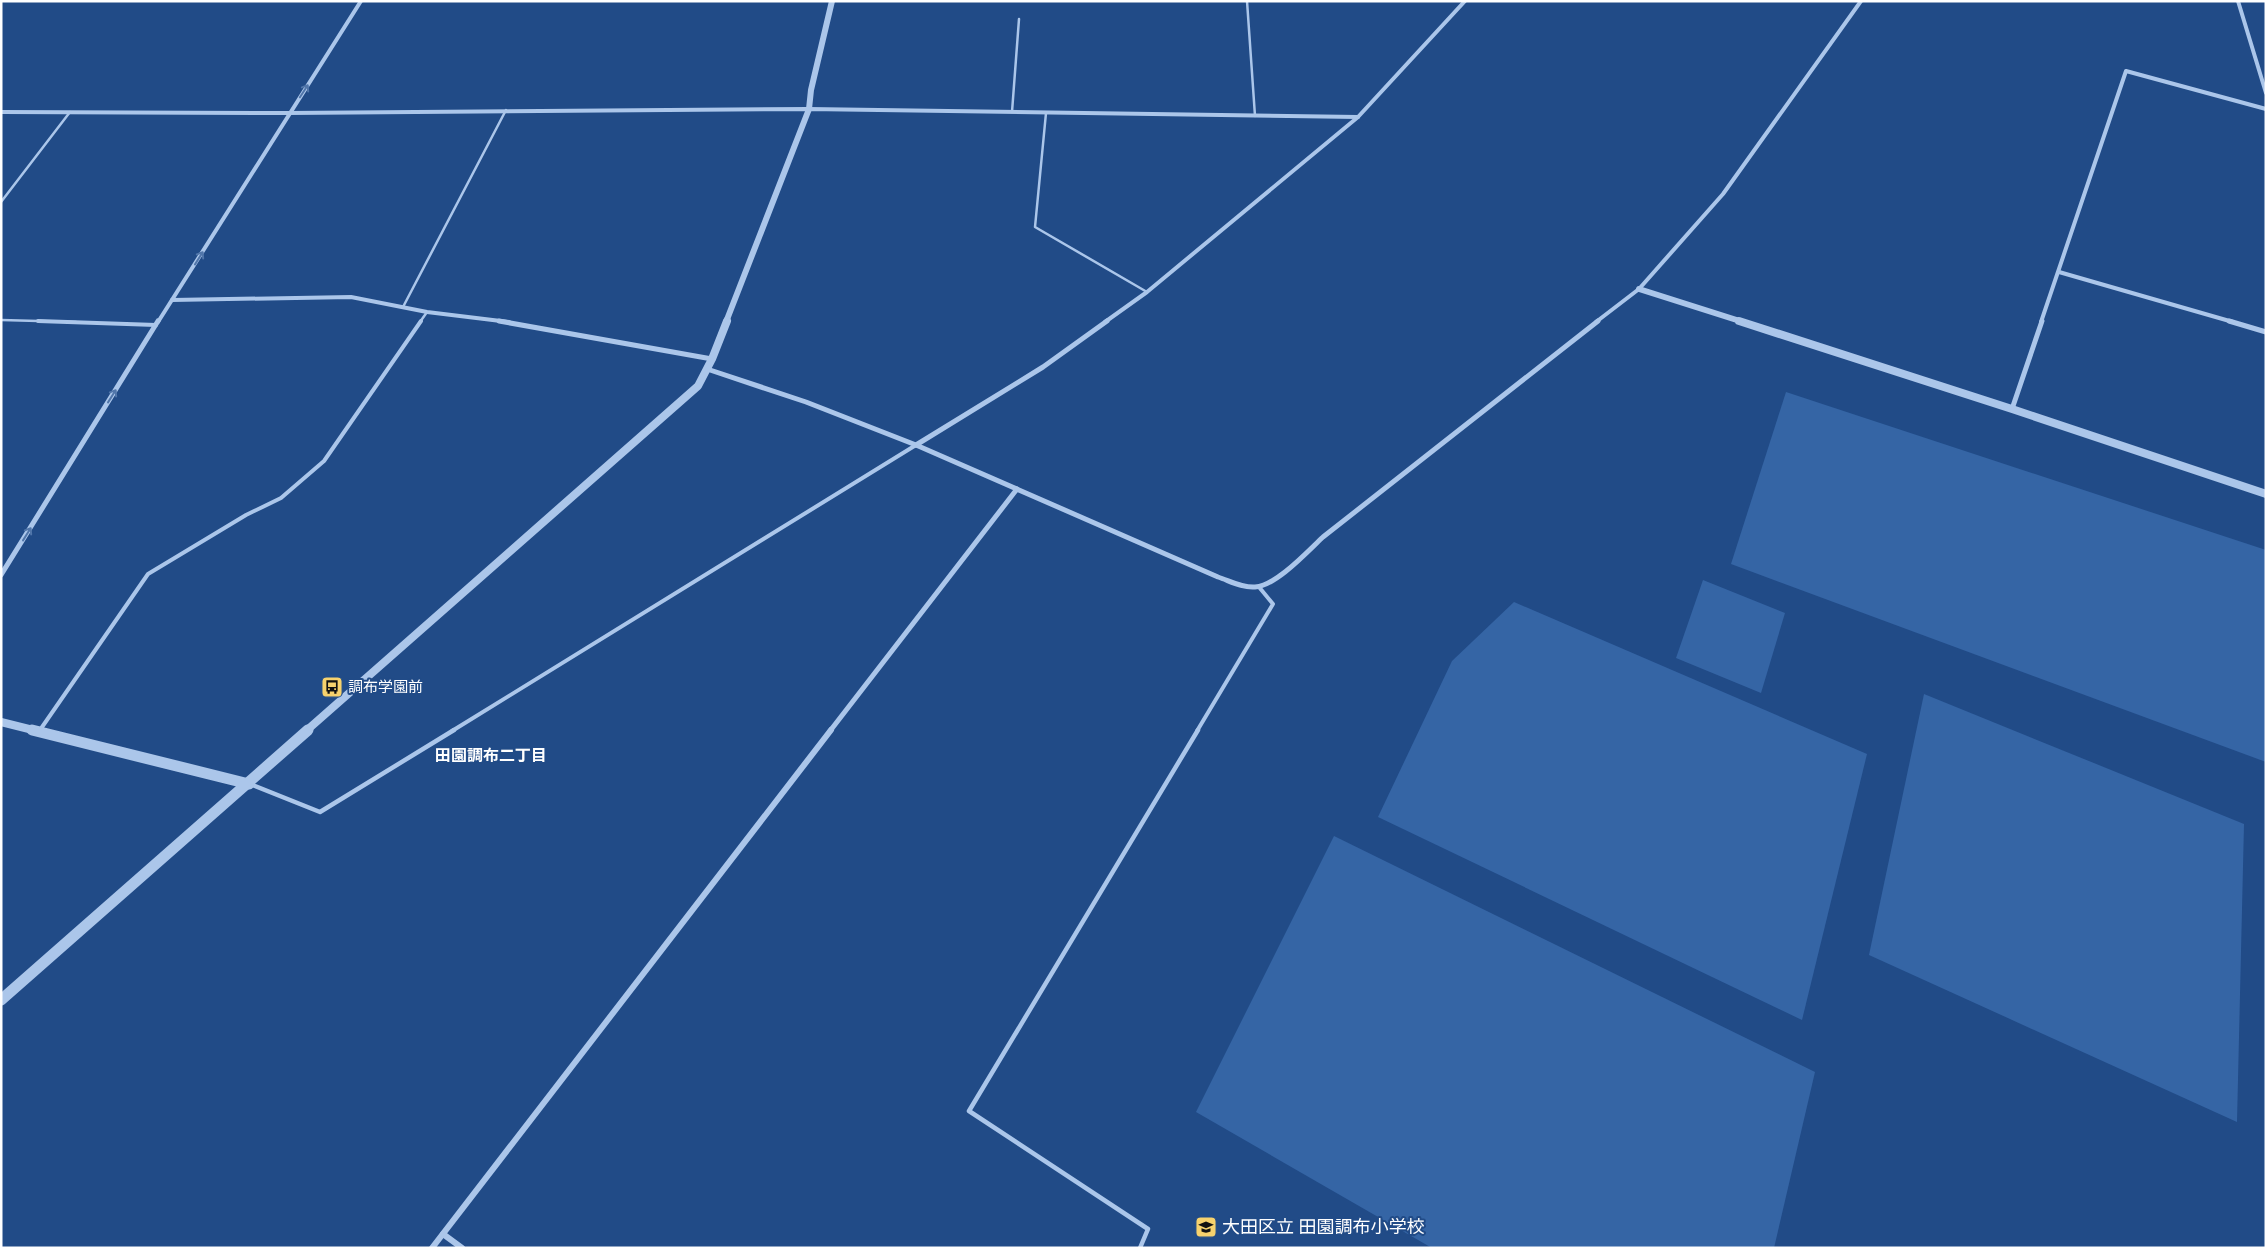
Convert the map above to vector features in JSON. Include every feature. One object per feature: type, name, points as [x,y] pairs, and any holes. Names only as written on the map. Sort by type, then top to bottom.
[{"type":"street","points":[[1,575],[156,325],[361,1]]},
{"type":"street","points":[[1,1000],[249,784],[698,386],[712,359],[809,109],[811,90],[832,1]]},
{"type":"street","points":[[916,445],[1043,367],[1148,292],[1358,117],[1465,1]]},
{"type":"street","points":[[707,369],[806,402],[916,445],[1218,577],[1246,587],[1259,587],[1272,580],[1323,537],[1639,290],[1723,194],[1861,1]]},
{"type":"street","points":[[2238,1],[2266,93]]},
{"type":"street","points":[[2012,409],[2126,71],[2266,109]]},
{"type":"street","points":[[1,112],[289,113],[809,109],[1358,117]]},
{"type":"street","points":[[2059,272],[2266,332]]},
{"type":"street","points":[[1639,290],[2012,409],[2266,494]]},
{"type":"street","points":[[172,300],[351,297],[427,312],[513,323],[712,359]]},
{"type":"street","points":[[432,1248],[1017,490]]},
{"type":"street","points":[[1,722],[249,784]]},
{"type":"street","points":[[442,1234],[462,1248]]},
{"type":"lane","points":[[1247,1],[1255,116]]},
{"type":"lane","points":[[1012,112],[1019,19]]},
{"type":"lane","points":[[403,307],[506,110]]},
{"type":"lane","points":[[1,202],[70,112]]},
{"type":"lane","points":[[1046,112],[1035,227],[1148,292]]},
{"type":"lane","points":[[39,731],[148,574],[246,516],[281,498],[324,461],[427,312]]},
{"type":"lane","points":[[1,320],[156,325]]},
{"type":"lane","points":[[249,784],[320,812],[916,445]]},
{"type":"lane","points":[[1140,1248],[1148,1230],[969,1111],[1273,604],[1259,587]]},
{"type":"shaded area","points":[[1786,392],[2266,550],[2266,762],[1731,564]]},
{"type":"shaded area","points":[[1703,580],[1785,613],[1761,693],[1676,658]]},
{"type":"shaded area","points":[[1514,602],[1867,754],[1802,1020],[1378,817],[1452,661]]},
{"type":"shaded area","points":[[1924,694],[2244,824],[2237,1122],[1869,955]]},
{"type":"shaded area","points":[[1334,836],[1815,1072],[1774,1248],[1432,1248],[1196,1112]]},
{"type":"place","name":"調布学園前","points":[[332,687]]},
{"type":"place","name":"大田区立 田園調布小学校","points":[[1206,1227]]},
{"type":"district","name":"田園調布二丁目","points":[[491,755]]}]
